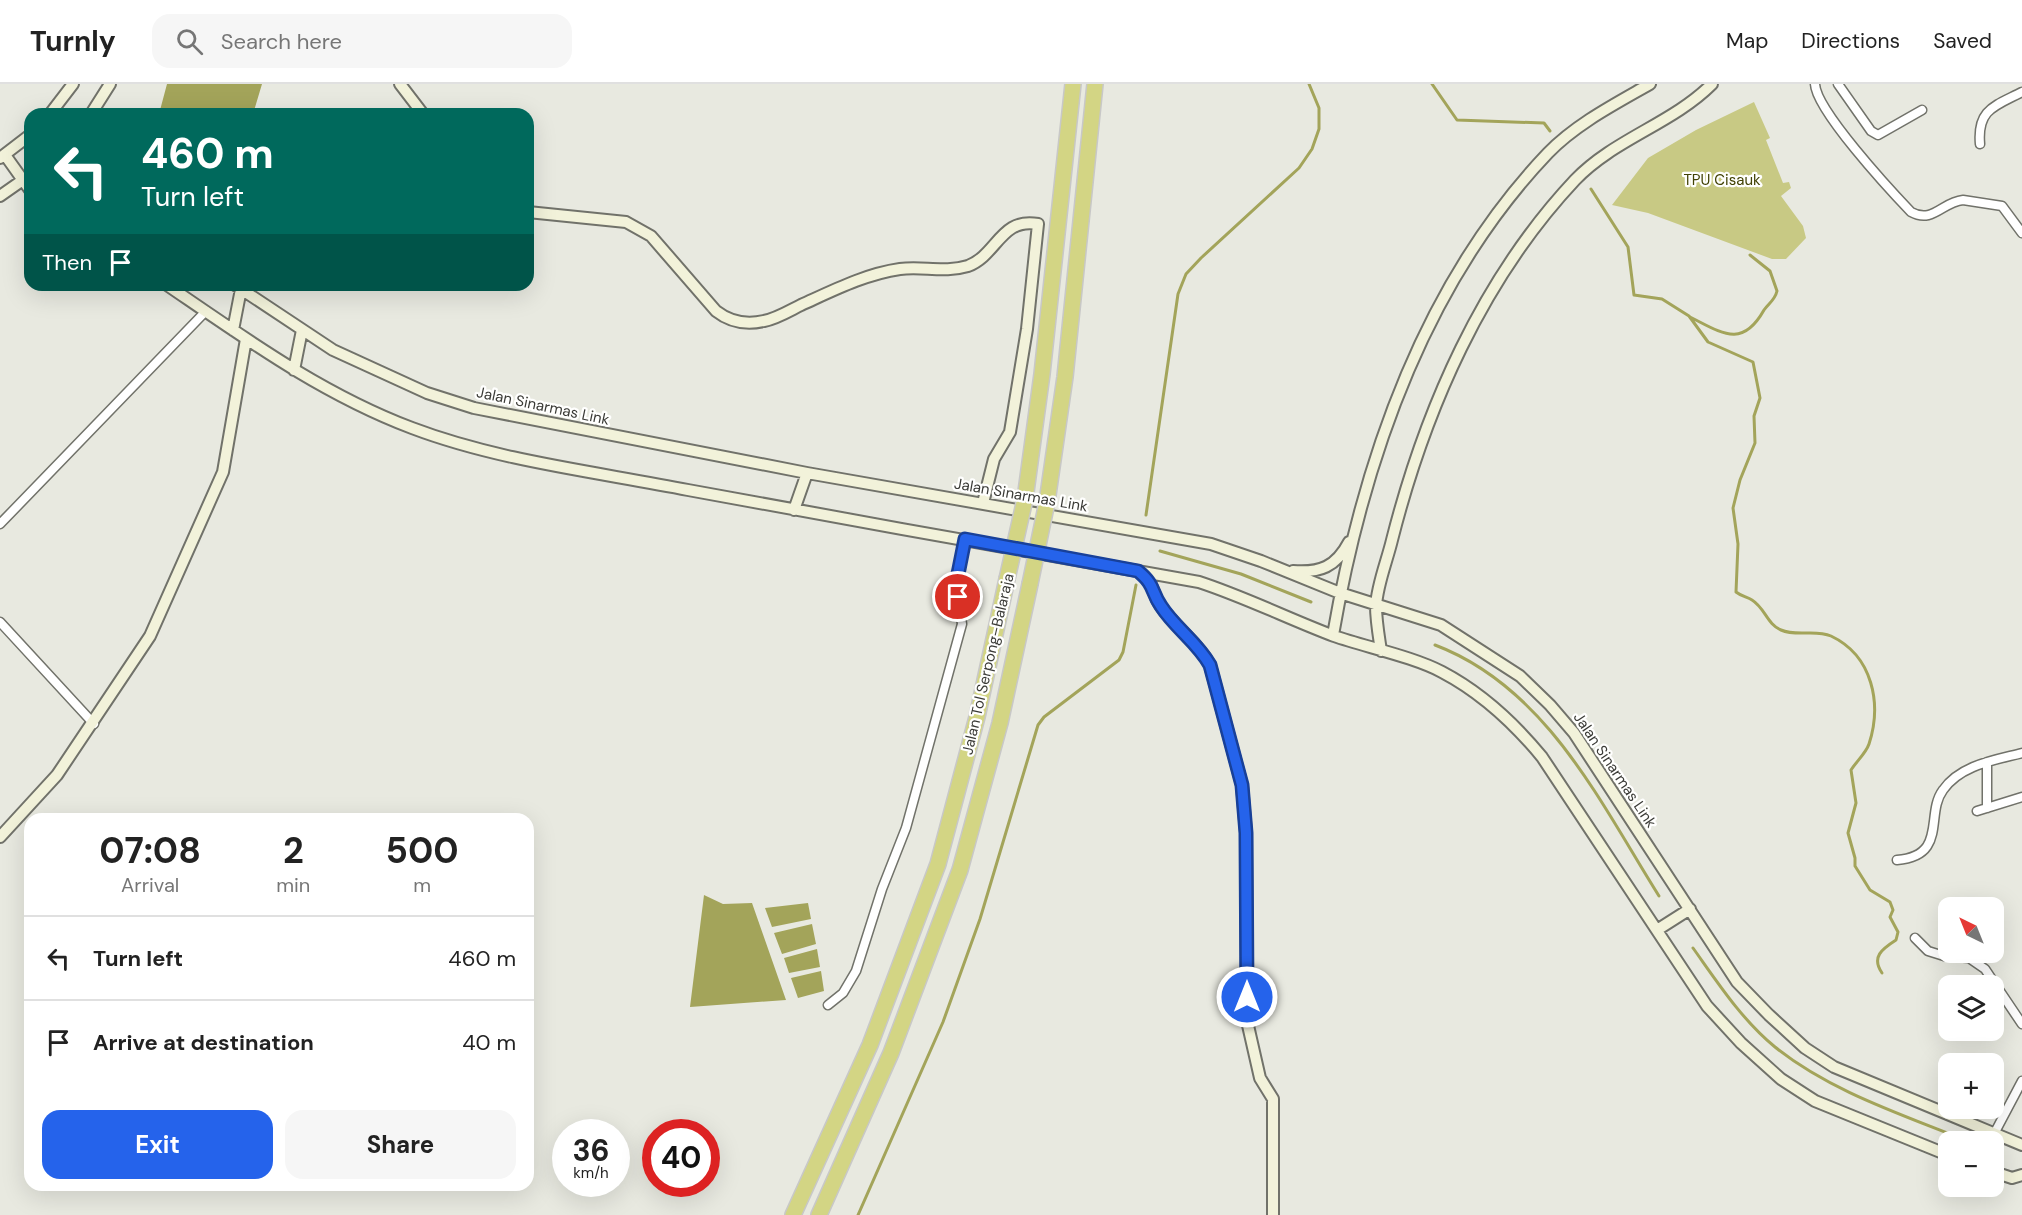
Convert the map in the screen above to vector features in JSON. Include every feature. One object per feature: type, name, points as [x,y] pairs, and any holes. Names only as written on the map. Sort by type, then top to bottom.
[{"type":"highway","name":"Jalan Tol Serpong–Balaraja","points":[[793,1215],[870,1045],[938,864],[978,717],[1025,499],[1042,374],[1073,84]]},
{"type":"highway","name":"Jalan Tol Serpong–Balaraja","points":[[819,1215],[891,1053],[960,870],[999,723],[1047,502],[1065,377],[1095,84]]},
{"type":"street","points":[[55,108],[73,84]]},
{"type":"street","points":[[95,108],[110,84]]},
{"type":"street","points":[[400,84],[418,108]]},
{"type":"street","points":[[1333,635],[1340,593],[1356,529],[1389,418],[1415,356],[1446,295],[1482,237],[1549,152],[1581,126],[1650,84]]},
{"type":"street","points":[[1381,651],[1376,605],[1401,504],[1425,431],[1449,372],[1479,314],[1514,259],[1576,179],[1603,157],[1666,120],[1699,97],[1712,84]]},
{"type":"street","points":[[1815,84],[1839,127],[1867,165],[1911,212],[1920,217],[1929,217],[1956,201],[1963,200],[2002,206],[2022,233]]},
{"type":"street","points":[[1838,84],[1871,131],[1878,135],[1922,110]]},
{"type":"street","points":[[1980,144],[1979,129],[1985,113],[2022,92]]},
{"type":"street","points":[[24,140],[2,156],[24,175]]},
{"type":"street","points":[[0,196],[24,180]]},
{"type":"street","points":[[534,213],[626,222],[640,227],[651,236],[716,311],[725,318],[745,323],[770,320],[871,276],[901,269],[938,270],[970,265],[982,257],[1008,230],[1024,222],[1038,224],[1027,329],[1010,432],[994,459],[983,503]]},
{"type":"street","points":[[176,291],[294,370],[364,408],[413,429],[464,445],[794,510],[1199,582],[1242,596],[1333,635],[1441,671],[1495,707],[1522,732],[1542,757],[1707,1006],[1781,1079],[1815,1101],[1938,1151]]},
{"type":"street","points":[[233,330],[238,291]]},
{"type":"street","name":"Jalan Sinarmas Link","points":[[244,291],[333,350],[427,393],[474,408],[807,473],[1211,544],[1340,593],[1441,625],[1520,676],[1550,705],[1574,733],[1737,982],[1806,1048],[1834,1067],[1987,1131]]},
{"type":"street","points":[[0,524],[206,311]]},
{"type":"street","points":[[294,370],[302,330]]},
{"type":"street","points":[[0,837],[57,775],[94,724],[150,636],[223,472],[246,339]]},
{"type":"street","points":[[794,510],[807,473]]},
{"type":"street","points":[[1284,570],[1313,572],[1326,568],[1341,556],[1356,529]]},
{"type":"street","points":[[828,1005],[843,993],[856,971],[921,777],[962,624],[956,584],[965,539]]},
{"type":"street","points":[[1138,571],[1152,582],[1160,606],[1203,652],[1210,665],[1242,785],[1246,833],[1247,1020],[1260,1078],[1273,1098],[1273,1215]]},
{"type":"street","points":[[0,622],[94,724]]},
{"type":"street","points":[[1897,860],[1910,859],[1927,845],[1941,793],[1955,777],[1987,762],[2022,753]]},
{"type":"street","points":[[1987,762],[1987,808]]},
{"type":"street","points":[[1977,811],[2022,797]]},
{"type":"street","points":[[1657,930],[1690,909]]},
{"type":"street","points":[[1916,938],[1928,951],[1944,956],[1969,958],[1985,969],[2022,1024]]},
{"type":"street","points":[[1996,1131],[2022,1081]]},
{"type":"street","name":"Jalan Sinarmas Link","points":[[2004,1138],[2022,1145]]},
{"type":"street","points":[[2004,1175],[2012,1178],[2022,1175]]},
{"type":"green space","name":"TPU Cisauk","points":[[1754,102],[1770,138],[1766,140],[1783,183],[1789,182],[1791,188],[1781,196],[1803,226],[1806,238],[1786,259],[1772,259],[1648,213],[1612,205],[1648,158],[1696,130]]},
{"type":"shaded area","points":[[167,84],[262,84],[255,108],[161,108]]},
{"type":"shaded area","points":[[704,895],[723,904],[752,903],[786,1000],[690,1007]]},
{"type":"shaded area","points":[[808,903],[811,919],[772,927],[765,908]]},
{"type":"shaded area","points":[[812,924],[816,944],[782,954],[774,933]]},
{"type":"shaded area","points":[[817,949],[820,967],[789,973],[784,958]]},
{"type":"shaded area","points":[[821,971],[824,991],[798,998],[791,978]]},
{"type":"waterway","points":[[1146,515],[1178,294],[1186,274],[1299,168],[1312,149],[1319,129],[1319,108],[1309,84]]},
{"type":"waterway","points":[[1432,84],[1457,120],[1544,123],[1550,131]]},
{"type":"waterway","points":[[1591,189],[1628,247],[1634,295],[1662,299],[1689,316],[1708,342],[1753,362],[1760,398],[1754,416],[1755,443],[1740,480],[1733,508],[1738,544],[1736,592],[1756,603],[1772,624],[1781,630],[1793,633],[1825,634],[1845,645],[1865,668],[1871,682],[1874,698],[1873,729],[1868,747],[1851,770],[1856,803],[1848,833],[1855,866],[1870,890],[1890,902],[1893,910],[1890,917],[1898,932],[1896,940],[1886,947],[1878,958],[1882,973]]},
{"type":"waterway","points":[[1690,317],[1731,334],[1739,334],[1748,330],[1756,322],[1777,291],[1770,271],[1750,255]]},
{"type":"waterway","points":[[1160,551],[1241,574],[1311,602]]},
{"type":"waterway","points":[[858,1215],[943,1022],[980,919],[1038,725],[1044,717],[1119,660],[1123,652],[1136,585]]},
{"type":"waterway","points":[[1435,645],[1474,664],[1509,689],[1539,718],[1591,786],[1659,896]]},
{"type":"waterway","points":[[1693,948],[1731,1000],[1775,1047],[1797,1063],[1844,1090],[1942,1131]]},
{"type":"route","points":[[958,597],[956,584],[965,539],[1138,571],[1152,582],[1160,606],[1203,652],[1210,665],[1233,744],[1242,785],[1246,833],[1247,997]]}]
